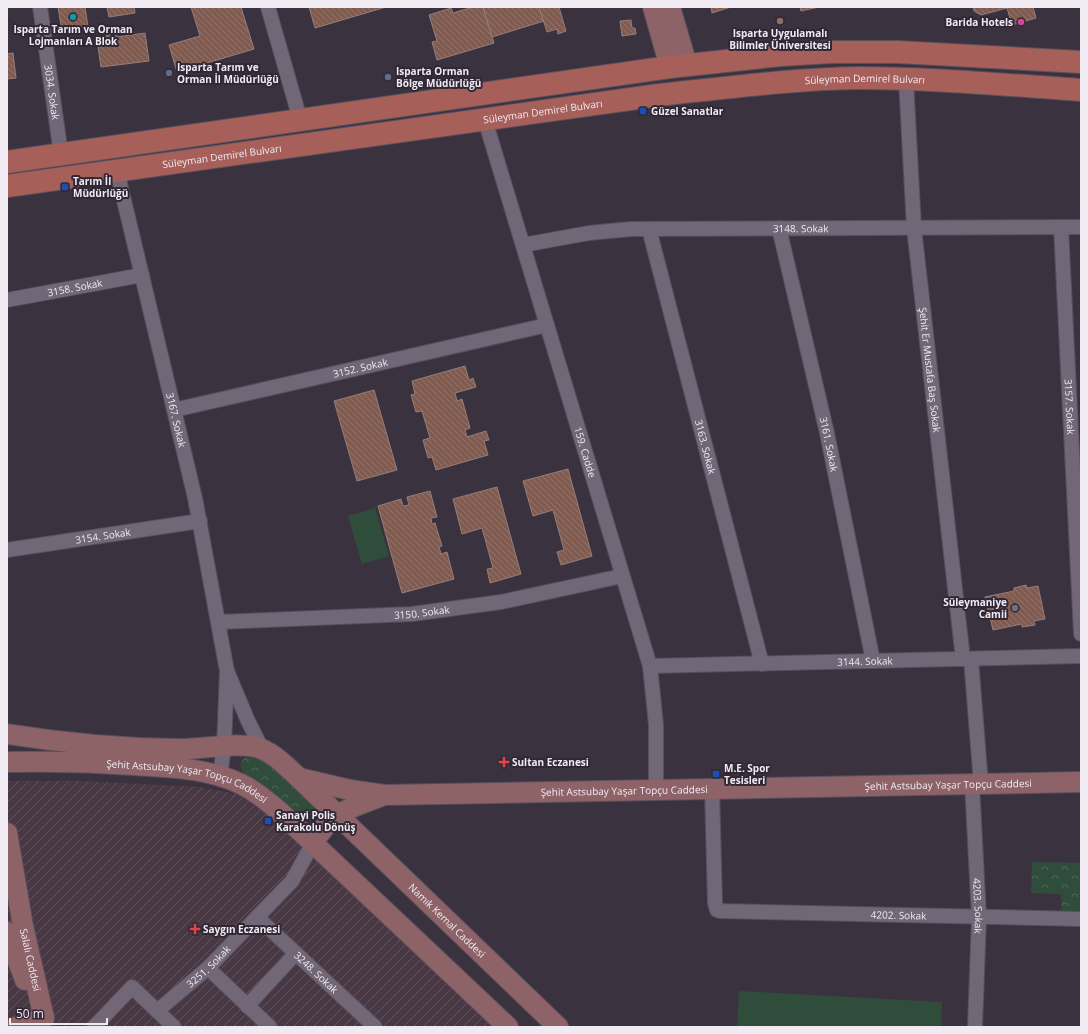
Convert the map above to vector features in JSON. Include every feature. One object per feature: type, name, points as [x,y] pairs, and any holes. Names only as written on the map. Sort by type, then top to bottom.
[{"type":"main road","points":[[7,162],[678,66],[781,54],[833,52],[976,55],[1081,62]]},
{"type":"main road","name":"Süleyman Demirel Bulvarı","points":[[7,186],[659,95],[765,83],[858,78],[1081,90]]},
{"type":"street","name":"3034. Sokak","points":[[40,7],[61,154]]},
{"type":"street","points":[[268,7],[300,119]]},
{"type":"street","points":[[652,7],[678,66]]},
{"type":"street","points":[[670,7],[678,66]]},
{"type":"street","name":"Şehit Er Mustafa Baş Sokak","points":[[906,80],[914,228],[966,659],[977,784]]},
{"type":"street","name":"159. Cadde","points":[[485,120],[650,666],[656,725],[656,790]]},
{"type":"street","name":"3167. Sokak","points":[[117,171],[200,521],[227,671],[248,721],[262,749]]},
{"type":"street","name":"3157. Sokak","points":[[1061,227],[1081,634]]},
{"type":"street","name":"3148. Sokak","points":[[523,245],[589,233],[649,229],[1081,227]]},
{"type":"street","name":"3161. Sokak","points":[[779,228],[827,434],[873,661]]},
{"type":"street","name":"3163. Sokak","points":[[649,229],[762,664]]},
{"type":"street","name":"3158. Sokak","points":[[7,300],[142,274]]},
{"type":"street","name":"3152. Sokak","points":[[174,410],[547,325]]},
{"type":"street","name":"3154. Sokak","points":[[7,550],[200,521]]},
{"type":"street","name":"3150. Sokak","points":[[218,622],[412,614],[502,602],[622,576]]},
{"type":"street","name":"3144. Sokak","points":[[650,666],[1081,656]]},
{"type":"street","name":"3167. Sokak","points":[[220,776],[224,747],[227,671]]},
{"type":"street","name":"Şehit Astsubay Yaşar Topçu Caddesi","points":[[7,734],[75,744],[191,749],[248,746],[262,749],[299,778],[336,815]]},
{"type":"street","points":[[7,741],[7,756]]},
{"type":"street","name":"Şehit Astsubay Yaşar Topçu Caddesi","points":[[7,762],[79,762],[171,767],[220,776],[252,790],[280,812],[313,843],[323,827],[336,815],[384,795]]},
{"type":"street","name":"Şehit Astsubay Yaşar Topçu Caddesi","points":[[299,778],[350,790],[384,795],[1081,782]]},
{"type":"street","name":"4203. Sokak","points":[[976,1027],[979,917],[977,784]]},
{"type":"street","name":"4202. Sokak","points":[[712,789],[715,903],[717,910],[725,912],[1081,919]]},
{"type":"street","name":"Namık Kemal Caddesi","points":[[336,815],[558,1027]]},
{"type":"street","name":"Salalı Caddesi","points":[[7,833],[24,933],[48,1024]]},
{"type":"street","points":[[313,843],[508,1027]]},
{"type":"street","name":"3251. Sokak","points":[[157,1011],[208,968],[292,881],[313,843]]},
{"type":"street","name":"3248. Sokak","points":[[257,917],[375,1027]]},
{"type":"street","name":"Salalı Caddesi","points":[[7,932],[25,981],[48,1024]]},
{"type":"street","points":[[248,1006],[296,953]]},
{"type":"street","points":[[208,968],[270,1027]]},
{"type":"street","points":[[94,1027],[132,987],[174,1027]]},
{"type":"street","points":[[16,1027],[48,1024]]},
{"type":"shaded area","points":[[7,781],[83,781],[200,787],[241,795],[291,833],[494,1027],[7,1027]]},
{"type":"green space","points":[[375,508],[389,556],[362,564],[348,516]]},
{"type":"green space","points":[[246,757],[260,759],[267,763],[313,804],[316,812],[311,820],[302,820],[245,774],[241,763]]},
{"type":"green space","points":[[1032,862],[1081,863],[1081,912],[1062,912],[1061,894],[1031,893]]},
{"type":"green space","points":[[739,991],[942,1002],[941,1027],[737,1027]]},
{"type":"building","name":"Isparta Tarım ve Orman Lojmanları A Blok","points":[[58,7],[85,7],[88,27],[62,31]]},
{"type":"building","points":[[107,7],[134,7],[135,13],[109,17]]},
{"type":"building","points":[[191,7],[241,7],[254,49],[177,72],[169,45],[200,36]]},
{"type":"building","points":[[309,7],[386,7],[315,28]]},
{"type":"building","points":[[473,7],[483,7],[494,43],[437,60],[432,42],[437,41],[429,15],[451,8],[453,13]]},
{"type":"building","points":[[483,7],[539,7],[544,21],[492,37]]},
{"type":"building","points":[[539,7],[559,7],[566,31],[558,34],[557,29],[547,32]]},
{"type":"building","points":[[711,7],[731,7],[712,13]]},
{"type":"building","points":[[800,7],[819,7],[801,11]]},
{"type":"building","points":[[973,7],[1033,7],[1036,18],[1012,25],[1007,8],[981,15],[974,11]]},
{"type":"building","points":[[631,20],[632,28],[635,28],[636,34],[622,36],[620,21]]},
{"type":"building","points":[[116,33],[117,37],[145,33],[149,61],[101,67],[97,40],[106,39],[106,35]]},
{"type":"building","points":[[13,53],[16,78],[7,79],[7,54]]},
{"type":"building","points":[[465,366],[469,380],[473,378],[476,387],[455,393],[457,401],[462,399],[470,428],[465,430],[467,437],[486,431],[489,440],[484,441],[488,455],[436,470],[432,457],[428,458],[423,440],[430,438],[422,411],[416,412],[411,395],[415,394],[412,381]]},
{"type":"building","points":[[374,390],[397,470],[357,481],[334,401]]},
{"type":"building","points":[[568,469],[592,556],[561,565],[557,552],[564,550],[553,510],[533,516],[523,481]]},
{"type":"building","points":[[497,487],[521,574],[490,583],[487,569],[493,568],[482,528],[462,534],[453,499]]},
{"type":"building","points":[[430,491],[437,517],[431,518],[432,524],[435,523],[442,546],[439,547],[441,554],[447,552],[454,579],[402,593],[378,506],[401,499],[403,506],[409,505],[407,497]]},
{"type":"building","name":"Süleymaniye Camii","points":[[1026,585],[1027,588],[1038,586],[1045,619],[1034,621],[1035,625],[1022,627],[1022,624],[993,630],[985,597],[1014,591],[1014,588]]},
{"type":"place","name":"Isparta Tarım ve Orman Lojmanları A Blok","points":[[73,17]]},
{"type":"place","name":"Isparta Uygulamalı Bilimler Üniversitesi","points":[[780,21]]},
{"type":"place","name":"Barida Hotels","points":[[1021,22]]},
{"type":"place","name":"Isparta Tarım ve Orman İl Müdürlüğü","points":[[169,73]]},
{"type":"place","name":"Isparta Orman Bölge Müdürlüğü","points":[[388,77]]},
{"type":"place","name":"Güzel Sanatlar","points":[[643,111]]},
{"type":"place","name":"Tarım İl Müdürlüğü","points":[[65,187]]},
{"type":"place","name":"Süleymaniye Camii","points":[[1015,608]]},
{"type":"place","name":"Sultan Eczanesi","points":[[504,762]]},
{"type":"place","name":"M.E. Spor Tesisleri","points":[[716,774]]},
{"type":"place","name":"Sanayi Polis Karakolu Dönüş","points":[[268,821]]},
{"type":"place","name":"Saygın Eczanesi","points":[[195,929]]}]
